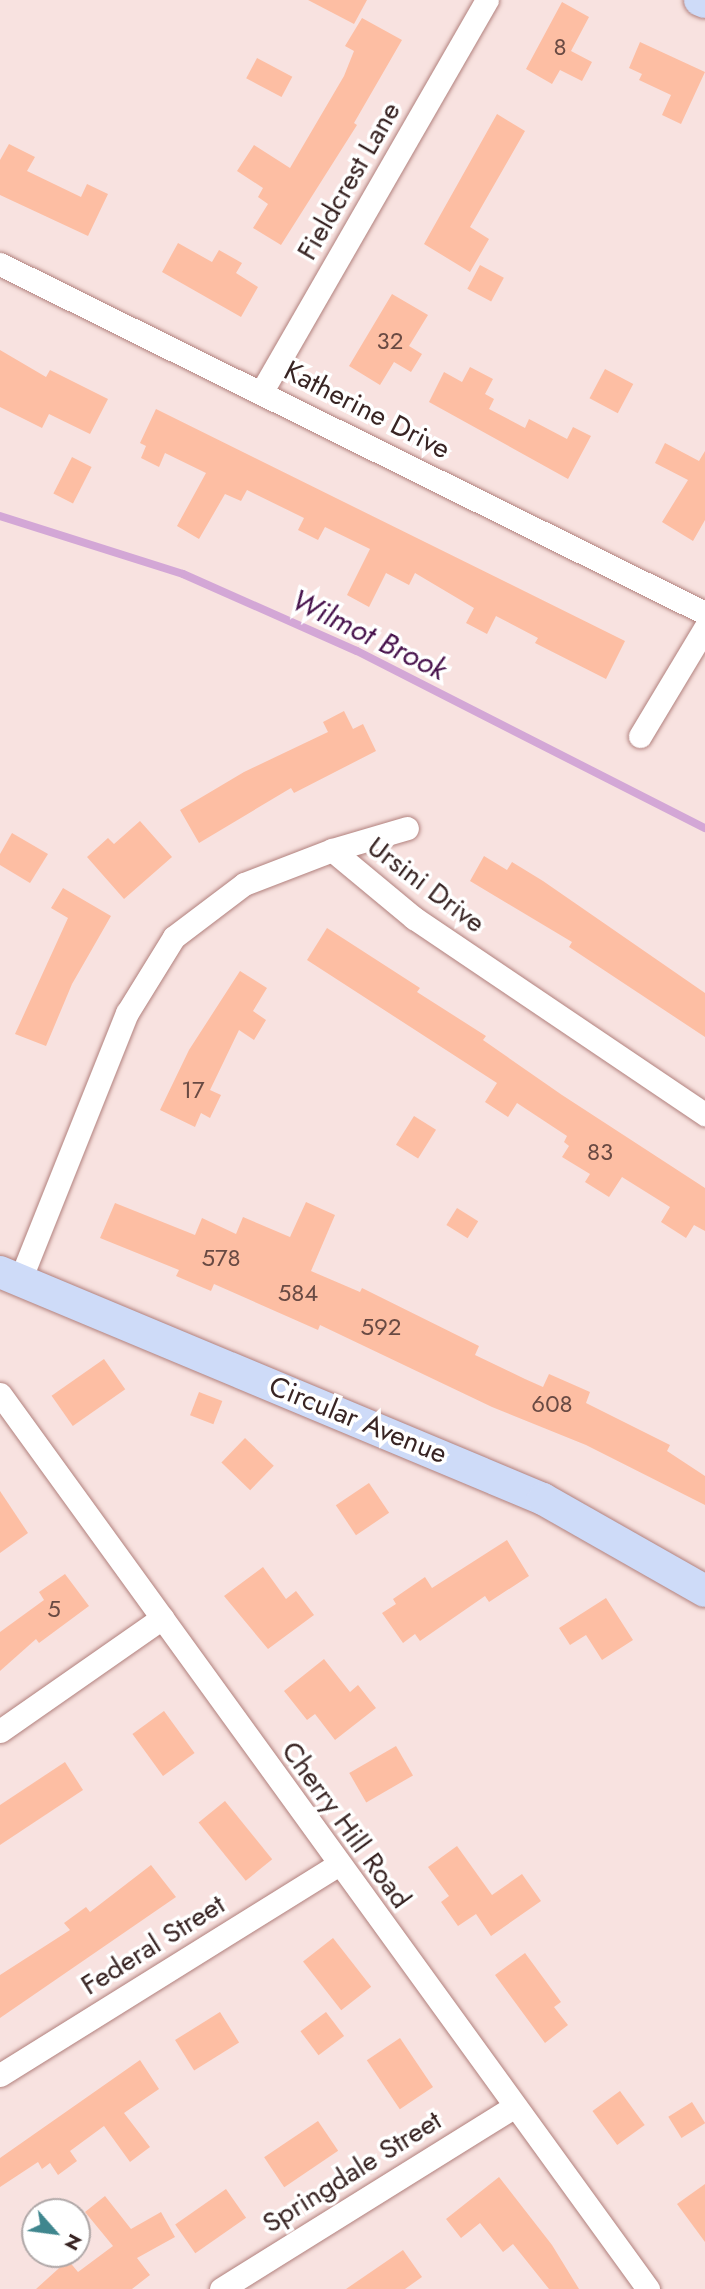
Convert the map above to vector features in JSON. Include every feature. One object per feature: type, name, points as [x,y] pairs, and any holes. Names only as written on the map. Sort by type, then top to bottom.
[{"type":"main road","points":[[700,0],[705,2]]},
{"type":"main road","name":"Circular Avenue","points":[[10,1276],[531,1494],[705,1591]]},
{"type":"street","name":"Fieldcrest Lane","points":[[262,391],[487,0]]},
{"type":"street","name":"Katherine Drive","points":[[0,264],[262,391],[705,613]]},
{"type":"street","points":[[640,736],[705,628]]},
{"type":"street","points":[[332,850],[407,828]]},
{"type":"street","name":"Ursini Drive","points":[[10,1276],[127,1013],[174,937],[244,884],[332,850],[414,918],[705,1114]]},
{"type":"street","name":"Cherry Hill Road","points":[[0,1394],[338,1866],[648,2289]]},
{"type":"street","points":[[0,1731],[162,1618]]},
{"type":"street","name":"Federal Street","points":[[0,2075],[338,1866]]},
{"type":"street","name":"Springdale Street","points":[[221,2289],[515,2106]]},
{"type":"building","points":[[308,0],[367,0],[354,24]]},
{"type":"building","points":[[562,2],[589,17],[571,51],[592,62],[582,81],[560,70],[552,84],[526,69]]},
{"type":"building","points":[[362,18],[402,40],[354,123],[357,125],[281,245],[253,228],[268,204],[258,197],[263,188],[237,171],[254,145],[290,168],[344,76],[354,51],[345,46]]},
{"type":"building","points":[[640,42],[705,72],[681,124],[662,115],[671,95],[639,80],[642,74],[629,68]]},
{"type":"building","points":[[257,58],[292,77],[282,97],[246,78]]},
{"type":"building","points":[[497,114],[525,131],[470,227],[489,239],[470,272],[424,244]]},
{"type":"building","points":[[9,144],[35,157],[27,171],[81,197],[87,184],[108,194],[88,236],[0,195],[0,160]]},
{"type":"building","points":[[178,243],[212,262],[219,250],[242,263],[236,273],[258,287],[241,317],[162,272]]},
{"type":"building","points":[[480,265],[504,278],[491,302],[467,289]]},
{"type":"building","points":[[392,294],[428,315],[409,346],[422,354],[411,372],[394,362],[380,385],[349,366]]},
{"type":"building","points":[[0,350],[46,377],[50,370],[108,399],[90,434],[49,414],[42,428],[0,407]]},
{"type":"building","points":[[470,367],[493,379],[485,394],[494,399],[489,409],[525,428],[529,419],[567,439],[573,427],[591,436],[568,479],[429,402],[444,372],[462,382]]},
{"type":"building","points":[[605,369],[633,384],[618,413],[590,398]]},
{"type":"building","points":[[156,409],[625,641],[606,679],[535,643],[538,638],[496,616],[487,634],[466,623],[474,608],[415,573],[409,585],[386,573],[369,607],[347,595],[370,549],[325,527],[318,540],[298,530],[304,518],[247,490],[241,501],[225,494],[199,539],[177,526],[206,473],[165,453],[159,467],[141,458],[146,446],[140,443]]},
{"type":"building","points":[[665,443],[699,461],[705,451],[705,520],[693,541],[662,522],[688,480],[655,463]]},
{"type":"building","points":[[72,457],[92,467],[73,504],[53,494]]},
{"type":"building","points":[[344,711],[353,729],[363,724],[376,751],[294,793],[291,788],[199,843],[180,810],[244,772],[328,732],[323,722]]},
{"type":"building","points":[[140,821],[172,857],[124,899],[87,857],[108,838],[114,844]]},
{"type":"building","points":[[12,833],[48,854],[30,883],[0,865],[0,854]]},
{"type":"building","points":[[484,856],[507,870],[512,862],[543,881],[705,993],[705,1037],[569,947],[572,942],[470,881]]},
{"type":"building","points":[[63,888],[111,916],[72,984],[46,1046],[15,1034],[68,918],[51,908]]},
{"type":"building","points":[[327,928],[420,988],[417,992],[486,1036],[483,1040],[562,1095],[705,1188],[705,1231],[694,1225],[686,1238],[661,1222],[670,1207],[622,1177],[609,1197],[585,1182],[590,1174],[562,1157],[569,1146],[564,1142],[567,1136],[517,1103],[508,1117],[485,1102],[497,1083],[307,960]]},
{"type":"building","points":[[240,971],[267,988],[253,1011],[266,1020],[254,1040],[239,1030],[210,1090],[221,1095],[210,1118],[201,1113],[195,1127],[160,1110],[189,1050]]},
{"type":"building","points":[[414,1116],[436,1130],[418,1159],[396,1145]]},
{"type":"building","points":[[306,1202],[335,1215],[311,1271],[360,1292],[362,1288],[479,1346],[475,1355],[543,1387],[549,1374],[590,1392],[586,1403],[670,1445],[667,1451],[705,1476],[705,1505],[586,1445],[492,1407],[320,1325],[318,1330],[214,1284],[211,1291],[176,1276],[179,1270],[100,1238],[115,1203],[195,1235],[202,1218],[236,1234],[243,1217],[290,1237]]},
{"type":"building","points":[[457,1208],[478,1221],[468,1238],[446,1225]]},
{"type":"building","points":[[104,1359],[125,1389],[73,1426],[52,1396]]},
{"type":"building","points":[[199,1392],[222,1401],[213,1424],[190,1415]]},
{"type":"building","points":[[245,1438],[274,1466],[250,1490],[221,1462]]},
{"type":"building","points":[[369,1483],[389,1513],[356,1535],[336,1505]]},
{"type":"building","points":[[0,1491],[28,1533],[0,1553]]},
{"type":"building","points":[[507,1540],[529,1576],[489,1602],[485,1596],[420,1641],[415,1634],[403,1643],[382,1613],[396,1604],[393,1599],[425,1577],[432,1588]]},
{"type":"building","points":[[263,1567],[286,1599],[296,1591],[314,1615],[268,1649],[224,1596]]},
{"type":"building","points":[[65,1574],[89,1606],[39,1643],[36,1639],[0,1671],[0,1632],[44,1600],[39,1592]]},
{"type":"building","points":[[606,1598],[633,1640],[602,1660],[586,1635],[570,1645],[559,1628]]},
{"type":"building","points":[[324,1659],[350,1692],[358,1685],[376,1708],[335,1740],[315,1714],[307,1720],[284,1691]]},
{"type":"building","points":[[164,1711],[195,1753],[163,1776],[132,1734]]},
{"type":"building","points":[[396,1746],[413,1775],[366,1802],[349,1773]]},
{"type":"building","points":[[65,1762],[83,1790],[0,1845],[0,1805]]},
{"type":"building","points":[[225,1801],[272,1859],[246,1881],[199,1822]]},
{"type":"building","points":[[457,1846],[492,1895],[522,1874],[541,1901],[491,1936],[476,1914],[458,1926],[441,1902],[449,1896],[428,1867]]},
{"type":"building","points":[[151,1865],[176,1897],[0,2018],[0,1975],[70,1930],[64,1923],[86,1907],[90,1912]]},
{"type":"building","points":[[333,1938],[371,1987],[341,2010],[303,1961]]},
{"type":"building","points":[[525,1953],[561,2002],[554,2007],[568,2025],[545,2043],[495,1975]]},
{"type":"building","points":[[220,2012],[239,2043],[194,2071],[175,2040]]},
{"type":"building","points":[[326,2012],[344,2036],[318,2055],[300,2031]]},
{"type":"building","points":[[400,2038],[433,2087],[400,2109],[367,2060]]},
{"type":"building","points":[[140,2060],[159,2089],[124,2113],[150,2147],[130,2162],[104,2126],[70,2151],[77,2161],[58,2175],[50,2163],[42,2169],[38,2162],[0,2187],[0,2158]]},
{"type":"building","points":[[620,2091],[645,2125],[617,2145],[592,2111]]},
{"type":"building","points":[[692,2102],[705,2123],[682,2138],[668,2117]]},
{"type":"building","points":[[318,2121],[338,2151],[284,2187],[264,2157]]},
{"type":"building","points":[[499,2177],[552,2245],[579,2289],[549,2289],[513,2244],[503,2252],[480,2223],[461,2238],[446,2219]]},
{"type":"building","points":[[705,2184],[705,2242],[677,2204]]},
{"type":"building","points":[[226,2189],[246,2218],[195,2253],[175,2225]]},
{"type":"building","points":[[105,2196],[131,2229],[161,2212],[175,2237],[137,2258],[150,2275],[132,2289],[36,2289],[59,2268],[75,2268],[78,2272],[83,2268],[91,2268],[91,2262],[113,2246],[91,2219],[91,2207]]},
{"type":"building","points":[[403,2250],[422,2277],[405,2289],[346,2289]]},
{"type":"waterway","name":"Wilmot Brook","points":[[0,516],[183,574],[357,651],[705,828]]}]
